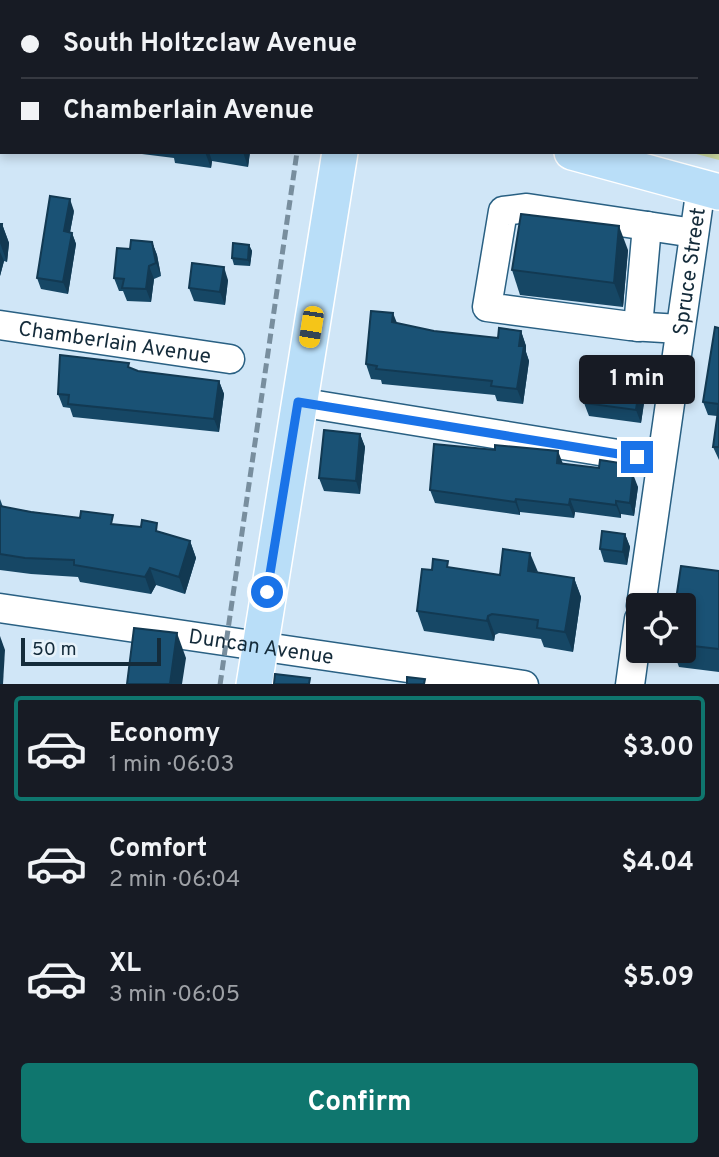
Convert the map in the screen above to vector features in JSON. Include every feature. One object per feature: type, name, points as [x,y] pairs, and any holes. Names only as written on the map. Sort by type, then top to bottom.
[{"type":"main road","points":[[254,684],[258,646],[340,154]]},
{"type":"main road","points":[[579,154],[710,189]]},
{"type":"street","name":"Spruce Street","points":[[643,593],[694,233],[710,189]]},
{"type":"street","points":[[680,329],[634,327],[487,307],[503,211],[527,208],[694,233]]},
{"type":"street","points":[[634,327],[647,226]]},
{"type":"street","name":"Chamberlain Avenue","points":[[0,326],[230,359]]},
{"type":"street","points":[[298,402],[661,461]]},
{"type":"street","name":"Duncan Avenue","points":[[0,608],[524,684]]},
{"type":"street","points":[[629,684],[632,663]]},
{"type":"green space","points":[[696,154],[719,154],[719,160]]},
{"type":"building","points":[[50,196],[70,199],[64,231],[72,233],[63,282],[37,278]]},
{"type":"building","points":[[521,214],[619,226],[614,283],[512,270]]},
{"type":"building","points":[[131,240],[152,242],[156,263],[149,266],[146,289],[122,288],[124,279],[114,278],[117,248],[130,249]]},
{"type":"building","points":[[233,243],[249,245],[248,260],[232,258]]},
{"type":"building","points":[[192,263],[224,267],[220,292],[189,288]]},
{"type":"building","points":[[371,311],[393,313],[392,322],[434,331],[498,338],[499,328],[521,331],[519,346],[524,346],[517,389],[491,386],[492,381],[376,369],[377,366],[366,364]]},
{"type":"building","points":[[715,327],[719,328],[719,404],[703,402]]},
{"type":"building","points":[[60,355],[129,363],[128,367],[138,371],[219,381],[214,419],[68,404],[69,395],[58,394]]},
{"type":"building","points":[[589,374],[634,381],[633,389],[639,390],[636,410],[584,403]]},
{"type":"building","points":[[719,404],[719,447],[713,447]]},
{"type":"building","points":[[324,430],[360,434],[356,481],[319,478]]},
{"type":"building","points":[[434,444],[495,450],[495,445],[558,451],[557,463],[599,468],[600,460],[620,463],[619,471],[633,474],[630,503],[616,501],[616,505],[570,499],[569,505],[516,499],[515,502],[430,490]]},
{"type":"building","points":[[0,506],[80,518],[81,511],[113,515],[111,524],[141,527],[142,520],[157,523],[156,531],[190,541],[179,577],[150,568],[145,577],[74,565],[74,560],[0,554]]},
{"type":"building","points":[[602,531],[625,534],[623,552],[600,549]]},
{"type":"building","points":[[503,549],[530,553],[528,571],[574,578],[565,632],[537,628],[538,620],[492,614],[487,621],[417,611],[422,569],[432,570],[433,559],[448,561],[447,567],[500,575]]},
{"type":"building","points":[[681,566],[719,571],[719,649],[696,646],[696,593],[677,593]]},
{"type":"building","points":[[134,628],[177,633],[170,684],[127,684]]},
{"type":"building","points":[[275,674],[310,678],[309,684],[274,684]]},
{"type":"building","points":[[407,677],[425,679],[424,684],[407,684]]},
{"type":"railway","points":[[220,684],[297,154]]},
{"type":"route","points":[[267,592],[298,402],[637,457]]}]
